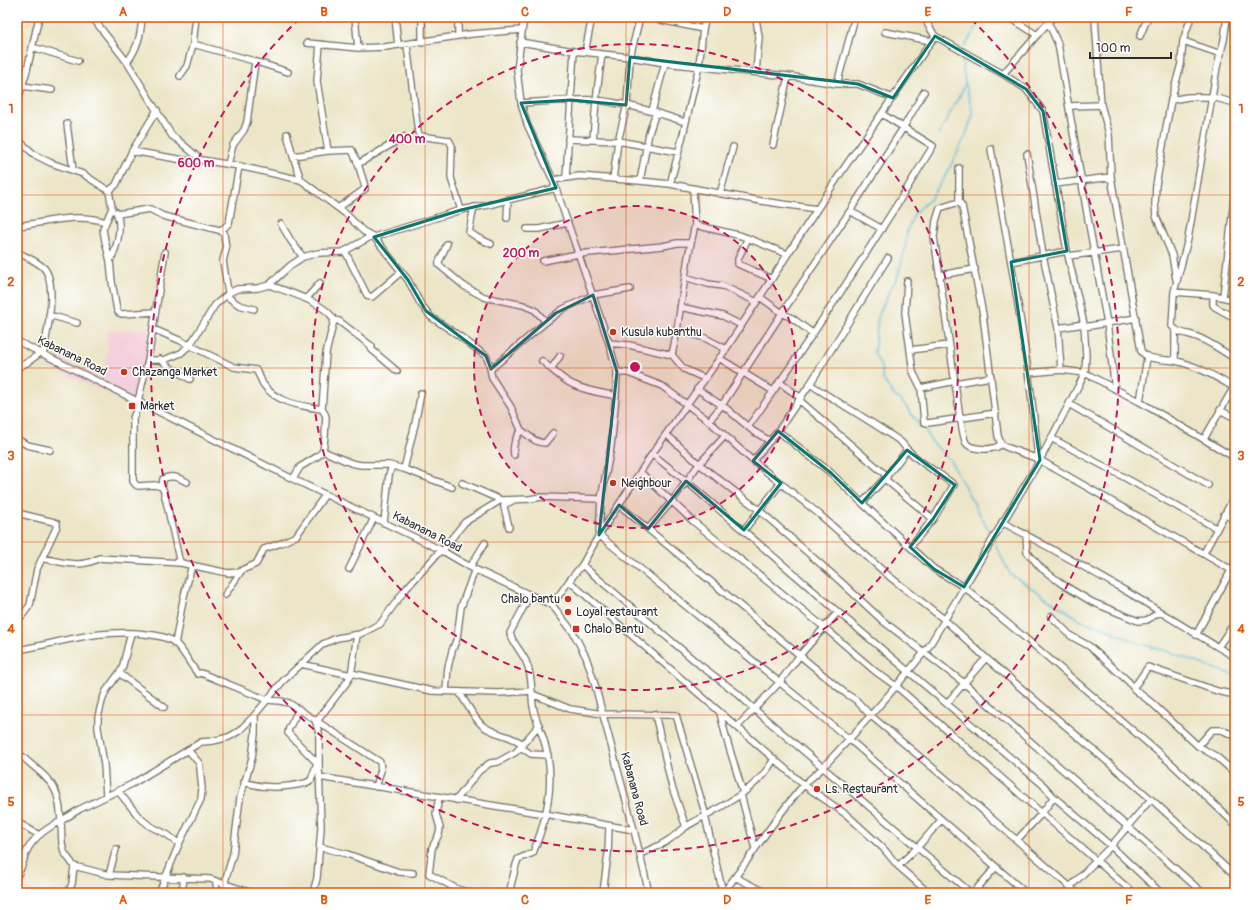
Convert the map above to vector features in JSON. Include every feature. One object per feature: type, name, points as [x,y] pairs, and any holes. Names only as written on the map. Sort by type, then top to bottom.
[{"type":"street","points":[[17,102],[39,17]]},
{"type":"street","points":[[92,17],[128,62],[172,136],[201,160]]},
{"type":"street","points":[[128,62],[135,52],[142,17]]},
{"type":"street","points":[[180,76],[187,66],[193,44],[196,17]]},
{"type":"street","points":[[356,17],[358,48]]},
{"type":"street","points":[[395,17],[398,45]]},
{"type":"street","points":[[422,17],[422,43]]},
{"type":"street","points":[[458,17],[458,36]]},
{"type":"street","points":[[524,17],[517,70],[521,103],[527,124],[556,188],[609,343],[617,372],[611,447],[601,499],[599,535]]},
{"type":"street","points":[[585,52],[592,17]]},
{"type":"street","points":[[613,179],[618,141],[627,105],[630,57],[640,17]]},
{"type":"street","points":[[646,17],[703,29]]},
{"type":"street","points":[[670,184],[698,66],[706,17]]},
{"type":"street","points":[[752,17],[756,19],[758,38],[756,72]]},
{"type":"street","points":[[837,84],[855,17]]},
{"type":"street","points":[[723,893],[778,817],[804,785],[849,739],[909,672],[924,652],[945,620],[1039,459],[1085,373],[1086,356],[1084,325],[1068,254],[1042,111],[1026,89],[1003,74],[935,36],[928,25],[926,17]]},
{"type":"street","points":[[1010,17],[1037,35]]},
{"type":"street","points":[[1003,74],[1053,17]]},
{"type":"street","points":[[1140,36],[1148,17]]},
{"type":"street","points":[[1177,282],[1172,255],[1156,216],[1156,185],[1171,100],[1181,64],[1183,41],[1191,17]]},
{"type":"street","points":[[1175,361],[1175,329],[1172,326],[1174,292],[1188,240],[1227,17]]},
{"type":"street","points":[[1095,19],[1101,105],[1109,134],[1111,177],[1141,351],[1147,357],[1186,364],[1212,374],[1235,387],[1204,439]]},
{"type":"street","points":[[1048,22],[1058,44],[1107,323],[1114,389]]},
{"type":"street","points":[[307,44],[358,48],[385,48],[471,34],[522,30]]},
{"type":"street","points":[[885,32],[931,41]]},
{"type":"street","points":[[552,605],[582,565],[599,535],[652,454],[704,378],[726,349],[816,209],[935,36]]},
{"type":"street","points":[[1183,41],[1221,54]]},
{"type":"street","points":[[520,42],[574,52],[585,52],[665,63],[756,72],[837,84],[858,84],[893,98]]},
{"type":"street","points":[[193,44],[288,72]]},
{"type":"street","points":[[320,44],[317,81],[328,151]]},
{"type":"street","points":[[407,45],[418,132],[420,136],[448,140],[452,146],[451,178],[461,210]]},
{"type":"street","points":[[32,47],[78,61]]},
{"type":"street","points":[[566,177],[574,52]]},
{"type":"street","points":[[592,140],[602,54]]},
{"type":"street","points":[[228,164],[233,146],[244,130],[247,122],[255,62]]},
{"type":"street","points":[[640,181],[646,146],[665,63]]},
{"type":"street","points":[[774,145],[788,76]]},
{"type":"street","points":[[22,86],[52,90]]},
{"type":"street","points":[[708,422],[722,405],[850,211],[924,92]]},
{"type":"street","points":[[1171,100],[1188,97],[1212,97],[1235,103]]},
{"type":"street","points":[[521,103],[596,100],[627,105],[685,122]]},
{"type":"street","points":[[1069,106],[1101,105]]},
{"type":"street","points":[[109,191],[116,185],[132,151],[157,110]]},
{"type":"street","points":[[748,427],[774,391],[882,230],[933,146],[882,114]]},
{"type":"street","points":[[67,124],[73,170]]},
{"type":"street","points":[[287,134],[301,180]]},
{"type":"street","points":[[358,164],[404,137]]},
{"type":"street","points":[[568,139],[618,141],[678,152]]},
{"type":"street","points":[[17,140],[35,155],[51,163],[83,174],[109,191],[112,208],[117,214],[118,236],[117,249],[110,262]]},
{"type":"street","points":[[720,194],[733,147]]},
{"type":"street","points":[[991,149],[1011,262],[1034,414],[1039,459]]},
{"type":"street","points":[[293,156],[328,151],[352,150],[358,164],[365,189],[338,208]]},
{"type":"street","points":[[132,151],[189,161],[201,160],[228,164],[301,180],[338,208],[363,231],[373,236],[408,280],[420,303],[431,317],[486,356],[491,369],[492,378],[511,408],[521,430],[541,443],[545,442],[553,433]]},
{"type":"street","points":[[1027,154],[1043,255],[1058,328],[1061,370]]},
{"type":"street","points":[[219,230],[223,229],[229,222],[239,166]]},
{"type":"street","points":[[959,168],[959,202],[962,206],[983,315],[998,436],[1001,444],[1039,459],[1233,570]]},
{"type":"street","points":[[553,180],[580,176],[670,184],[720,194],[816,209]]},
{"type":"street","points":[[1055,184],[1111,177]]},
{"type":"street","points":[[148,360],[164,360],[181,353],[190,345],[215,305],[229,293],[238,289],[258,288],[269,285],[291,265],[303,257],[318,253],[345,251],[373,236],[461,210],[556,188]]},
{"type":"street","points":[[672,355],[695,225],[694,189]]},
{"type":"street","points":[[1223,297],[1235,189]]},
{"type":"street","points":[[507,218],[508,199]]},
{"type":"street","points":[[959,202],[940,208],[936,221],[934,237],[960,418],[965,440],[968,445],[972,447],[992,449],[1001,444]]},
{"type":"street","points":[[474,207],[470,232],[478,238],[491,244]]},
{"type":"street","points":[[112,208],[103,229],[110,262],[117,310],[119,313],[155,312]]},
{"type":"street","points":[[117,214],[150,209],[163,216],[210,226],[224,233],[226,249],[223,261],[229,298],[239,305],[254,309]]},
{"type":"street","points":[[850,211],[882,230]]},
{"type":"street","points":[[17,226],[56,219],[80,217],[98,219],[106,222]]},
{"type":"street","points":[[527,229],[539,230],[567,223]]},
{"type":"street","points":[[281,224],[290,241],[303,257]]},
{"type":"street","points":[[695,225],[748,238],[787,254]]},
{"type":"street","points":[[748,238],[738,259],[738,264],[772,279]]},
{"type":"street","points":[[543,262],[578,254],[663,246],[677,243],[691,243]]},
{"type":"street","points":[[447,244],[439,264],[456,280],[484,297],[523,305],[535,310],[546,322]]},
{"type":"street","points":[[1011,262],[1043,255],[1094,253],[1123,249]]},
{"type":"street","points":[[345,251],[367,296],[372,297],[401,272]]},
{"type":"street","points":[[17,252],[38,263],[45,269],[49,278],[51,302],[42,353],[17,368]]},
{"type":"street","points":[[162,487],[155,485],[138,486],[133,481],[133,418],[139,401],[148,360],[165,252]]},
{"type":"street","points":[[753,461],[778,431],[810,384],[888,258]]},
{"type":"street","points":[[940,275],[975,269]]},
{"type":"street","points":[[685,277],[708,284],[723,286],[758,299],[792,318],[812,333]]},
{"type":"street","points":[[907,281],[905,313],[913,372],[921,388],[924,422],[928,423],[996,413]]},
{"type":"street","points":[[306,299],[320,283]]},
{"type":"street","points":[[269,285],[306,299],[319,306],[332,316],[334,320],[344,325],[372,346],[372,350],[397,370]]},
{"type":"street","points":[[491,369],[556,313],[593,295],[630,289]]},
{"type":"street","points":[[1174,292],[1213,295],[1235,300]]},
{"type":"street","points":[[1213,295],[1213,304],[1215,307],[1235,318]]},
{"type":"street","points":[[680,307],[723,316],[742,325]]},
{"type":"street","points":[[49,315],[77,323]]},
{"type":"street","points":[[1058,328],[1107,323],[1136,318]]},
{"type":"street","points":[[293,479],[300,467],[318,456],[323,451],[326,417],[322,409],[326,354],[334,320]]},
{"type":"street","points":[[153,329],[190,345],[234,367],[256,370],[263,383],[269,390],[289,404],[322,409]]},
{"type":"street","points":[[1175,329],[1185,334],[1196,336],[1235,359]]},
{"type":"street","points":[[677,330],[705,338],[726,349]]},
{"type":"street","name":"Kabanana Road","points":[[17,341],[325,495],[552,605],[564,619],[581,648],[593,678],[634,830],[648,893]]},
{"type":"street","points":[[609,343],[629,345],[672,355],[684,369],[704,378]]},
{"type":"street","points":[[910,350],[949,345]]},
{"type":"street","points":[[551,369],[560,356]]},
{"type":"street","points":[[1140,402],[1147,357]]},
{"type":"street","points":[[719,358],[774,391]]},
{"type":"street","points":[[160,360],[190,379]]},
{"type":"street","points":[[542,361],[573,385],[616,396]]},
{"type":"street","points":[[1028,373],[1061,370],[1085,373],[1140,402],[1232,456]]},
{"type":"street","points":[[617,372],[628,374],[662,386],[686,404],[753,461],[819,514],[890,577],[945,620],[986,658],[1151,799],[1235,876]]},
{"type":"street","points":[[921,388],[991,377]]},
{"type":"street","points":[[779,382],[887,476],[886,480],[933,519]]},
{"type":"street","points":[[810,384],[874,423],[905,445],[907,450],[926,466],[954,485],[933,519],[910,547]]},
{"type":"street","points":[[697,389],[722,405],[748,427],[770,441]]},
{"type":"street","points":[[404,468],[416,424],[421,393]]},
{"type":"street","points":[[1069,404],[1208,485]]},
{"type":"street","points":[[1220,410],[1235,418]]},
{"type":"street","points":[[514,455],[512,447],[521,430]]},
{"type":"street","points":[[778,431],[831,473],[934,570],[964,587],[1173,765],[1235,824]]},
{"type":"street","points":[[666,434],[699,464],[759,510],[883,621],[964,683],[1203,893]]},
{"type":"street","points":[[648,529],[672,501],[699,464],[725,436]]},
{"type":"street","points":[[1051,438],[1216,528]]},
{"type":"street","points":[[17,439],[27,444],[50,450]]},
{"type":"street","points":[[862,503],[887,476],[907,450]]},
{"type":"street","points":[[323,451],[352,463],[404,468],[452,487]]},
{"type":"street","points":[[652,454],[686,481],[838,612],[947,703],[1111,846],[1161,893]]},
{"type":"street","points":[[384,523],[389,475],[392,466]]},
{"type":"street","points":[[640,472],[694,522],[825,628],[876,672],[896,686],[1130,890]]},
{"type":"street","points":[[181,563],[162,487],[163,479],[166,477],[179,478],[187,482]]},
{"type":"street","points":[[744,530],[781,483]]},
{"type":"street","points":[[462,484],[501,500],[514,500],[540,496],[601,499]]},
{"type":"street","points":[[42,558],[75,564],[88,563],[99,558],[181,563],[228,573],[240,572],[256,564],[264,549],[296,536],[325,495]]},
{"type":"street","points":[[1204,553],[1216,528],[1235,495]]},
{"type":"street","points":[[17,876],[22,868],[27,851],[40,835],[80,809],[142,779],[201,742],[213,741],[232,735],[239,731],[255,715],[283,681],[327,642],[337,638],[356,635],[369,630],[383,620],[405,590],[442,551],[446,544],[465,522],[501,500]]},
{"type":"street","points":[[509,527],[504,505],[514,500]]},
{"type":"street","points":[[619,505],[845,693],[856,700],[870,715],[1077,893]]},
{"type":"street","points":[[17,513],[57,524],[57,529],[37,568],[30,605],[17,620]]},
{"type":"street","points":[[1224,514],[1235,520]]},
{"type":"street","points":[[349,569],[374,518]]},
{"type":"street","points":[[1002,522],[1060,553],[1235,657]]},
{"type":"street","points":[[1026,534],[1027,552],[1041,568],[1062,584],[1092,602],[1138,621],[1147,620],[1160,612]]},
{"type":"street","points":[[599,535],[849,739],[1026,893]]},
{"type":"street","points":[[446,691],[448,667],[457,638],[461,607],[473,568],[485,543]]},
{"type":"street","points":[[1196,634],[1233,570],[1235,563]]},
{"type":"street","points":[[175,644],[183,600],[192,565]]},
{"type":"street","points":[[582,565],[701,666],[737,693],[917,848],[972,893],[996,867]]},
{"type":"street","points":[[225,595],[240,572]]},
{"type":"street","points":[[569,581],[804,785],[847,815],[883,848],[898,866],[929,893]]},
{"type":"street","points":[[509,893],[518,859],[533,853],[541,834],[550,788],[550,766],[533,707],[531,676],[527,663],[510,633],[530,595]]},
{"type":"street","points":[[737,727],[779,683],[800,655],[838,612]]},
{"type":"street","points":[[1051,616],[1071,636],[1097,653],[1130,682],[1133,687],[1198,746],[1217,758],[1235,773]]},
{"type":"street","points":[[1218,647],[1235,622]]},
{"type":"street","points":[[106,796],[98,717],[106,691],[122,669],[131,632]]},
{"type":"street","points":[[17,650],[98,634],[131,632],[169,639],[175,644],[198,674],[267,700],[285,702],[299,709],[380,762],[381,770],[376,787]]},
{"type":"street","points":[[316,720],[347,682],[351,674],[356,635]]},
{"type":"street","points":[[947,703],[986,658]]},
{"type":"street","points":[[302,664],[432,691],[532,693],[570,709],[603,714],[676,715],[706,816],[723,893]]},
{"type":"street","points":[[1133,687],[1148,667],[1217,691],[1235,695]]},
{"type":"street","points":[[119,672],[164,707]]},
{"type":"street","points":[[460,692],[477,720],[483,726],[492,732],[512,738],[531,754],[548,755]]},
{"type":"street","points":[[299,709],[288,733],[318,764]]},
{"type":"street","points":[[720,712],[755,848]]},
{"type":"street","points":[[655,714],[672,788],[686,827]]},
{"type":"street","points":[[224,885],[233,854],[239,804],[254,746],[255,715]]},
{"type":"street","points":[[313,893],[316,884],[321,828],[318,764],[319,733],[316,720]]},
{"type":"street","points":[[456,800],[473,778],[485,766],[507,758],[516,752],[539,725]]},
{"type":"street","points":[[1198,746],[1212,730],[1222,730],[1235,736]]},
{"type":"street","points":[[159,893],[179,844],[199,804],[202,788],[199,764],[188,750]]},
{"type":"street","points":[[17,751],[47,780],[55,790],[59,802],[61,839],[64,852],[74,866],[109,875],[166,876],[210,879],[224,885],[252,893]]},
{"type":"street","points":[[640,854],[669,840],[686,827],[742,794],[769,768],[774,759]]},
{"type":"street","points":[[244,782],[269,788],[306,783],[311,780],[318,764]]},
{"type":"street","points":[[319,776],[376,787],[634,830]]},
{"type":"street","points":[[118,791],[139,818],[150,826],[168,835],[179,844]]},
{"type":"street","points":[[439,797],[436,814],[440,828],[439,834],[432,848],[430,874],[457,890],[471,893]]},
{"type":"street","points":[[1017,840],[1042,813],[1054,797]]},
{"type":"street","points":[[1070,887],[1111,846],[1151,799]]},
{"type":"street","points":[[898,866],[917,848],[941,820]]},
{"type":"street","points":[[17,822],[40,835]]},
{"type":"street","points":[[604,893],[609,826]]},
{"type":"street","points":[[320,847],[342,852],[402,872],[413,873]]},
{"type":"street","points":[[109,875],[116,849]]},
{"type":"street","points":[[68,893],[72,884],[74,866]]},
{"type":"street","points":[[735,877],[766,893]]},
{"type":"street","points":[[182,893],[184,878]]},
{"type":"street","points":[[216,882],[217,893]]},
{"type":"highlighted area","points":[[935,36],[1026,89],[1043,111],[1067,251],[1011,262],[1040,460],[964,587],[934,569],[910,547],[933,519],[955,485],[907,450],[862,503],[831,473],[778,431],[753,461],[781,483],[744,530],[686,481],[648,529],[619,505],[599,535],[617,372],[593,295],[556,313],[491,369],[486,356],[426,311],[408,280],[374,237],[461,210],[556,188],[521,103],[571,100],[626,105],[630,57],[858,84],[893,98]]},
{"type":"shaded area","name":"Chazanga Market","points":[[151,326],[147,359],[134,405],[43,364],[61,359],[103,379],[108,346],[107,331],[140,329]]},
{"type":"waterway","points":[[965,46],[983,17]]},
{"type":"waterway","points":[[961,54],[965,82],[973,114],[966,135],[947,173],[931,198],[914,214],[907,231],[905,249],[897,279],[890,289],[878,317],[874,353],[881,366],[883,379],[892,393],[905,405],[920,426],[926,431],[930,440],[950,460],[989,531]]},
{"type":"waterway","points":[[939,134],[965,83]]},
{"type":"waterway","points":[[994,542],[1010,574],[1084,622],[1102,627],[1138,643],[1170,652],[1235,675]]},
{"type":"place","name":"Kusula kubanthu","points":[[613,332]]},
{"type":"place","name":"Chazanga Market","points":[[124,372]]},
{"type":"place","name":"Market","points":[[132,406]]},
{"type":"place","name":"Neighbour","points":[[613,483]]},
{"type":"place","name":"Chalo bantu","points":[[568,599]]},
{"type":"place","name":"Loyal restaurant","points":[[568,612]]},
{"type":"place","name":"Chalo Bantu","points":[[576,629]]},
{"type":"place","name":"Ls. Restaurant","points":[[817,789]]}]
